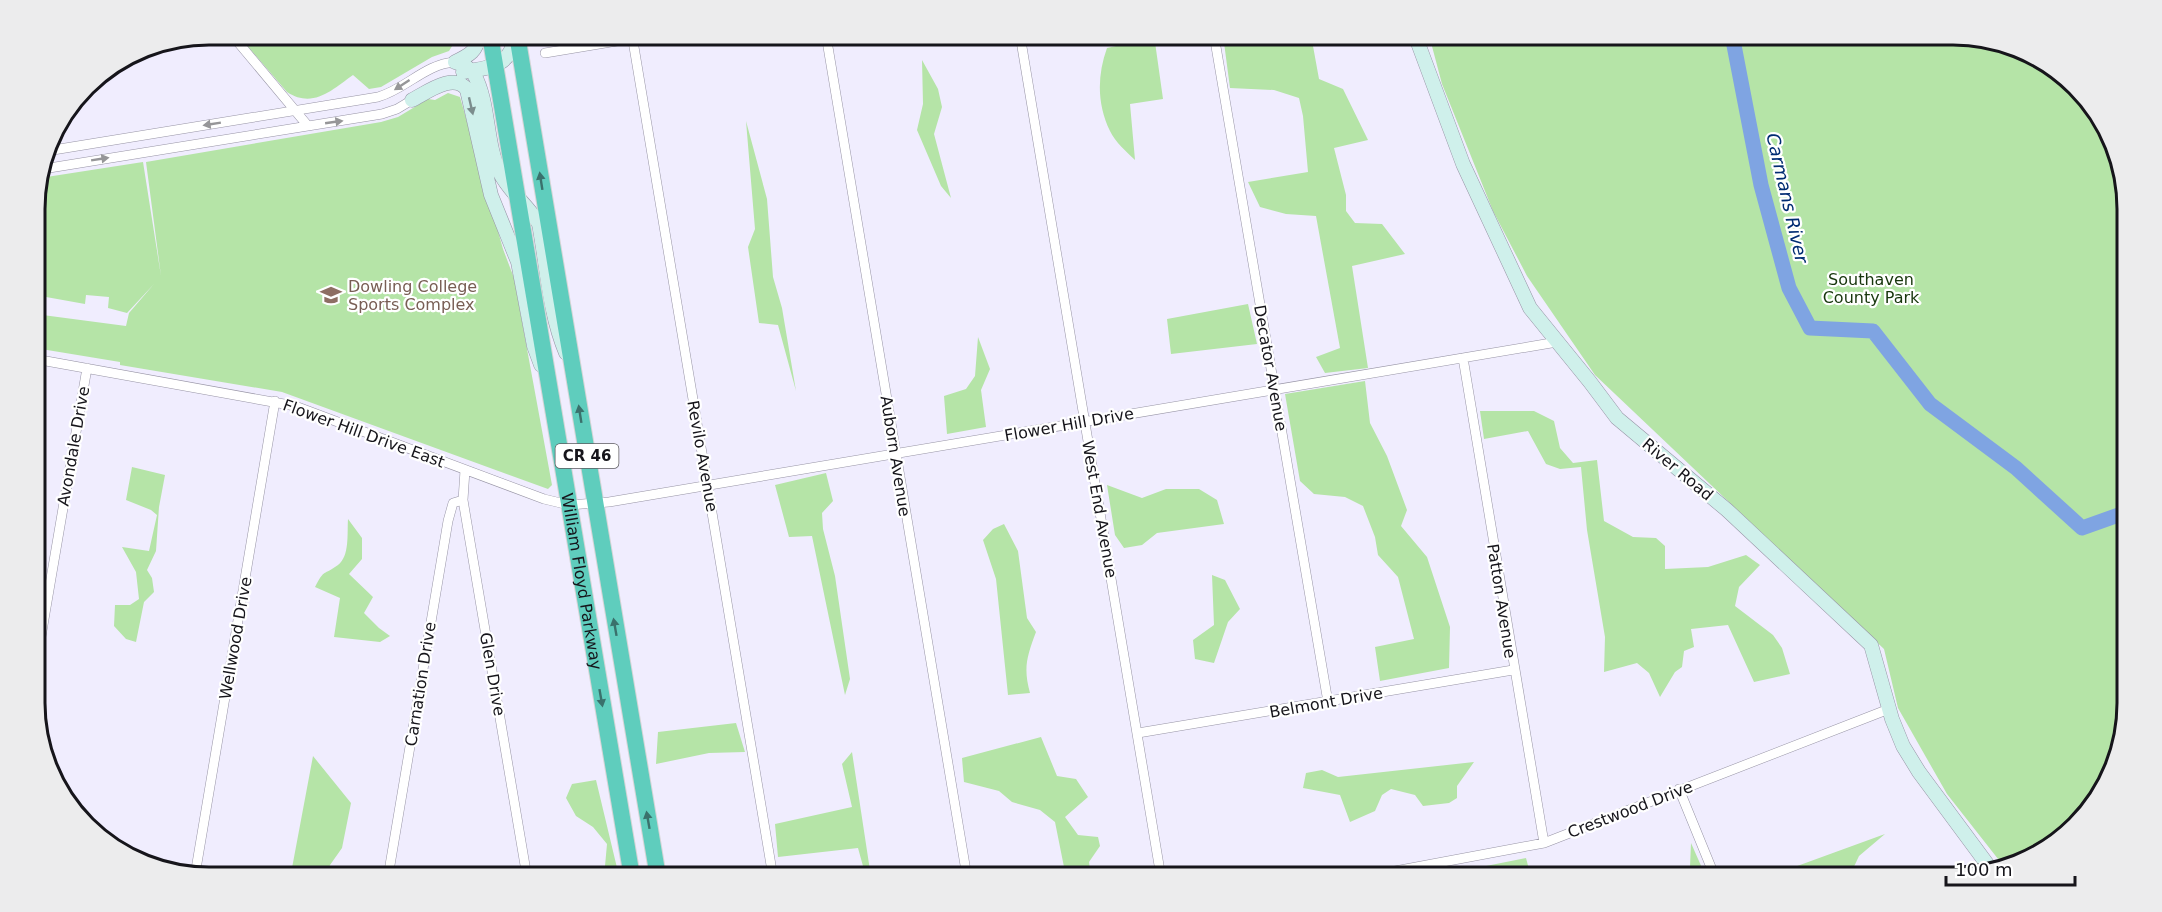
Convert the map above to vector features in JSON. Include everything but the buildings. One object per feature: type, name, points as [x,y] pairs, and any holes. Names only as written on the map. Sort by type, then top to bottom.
[{"type":"highway","name":"William Floyd Parkway","points":[[492,45],[547,371],[581,505],[656,867]]},
{"type":"highway","name":"William Floyd Parkway","points":[[518,45],[572,367],[581,505],[631,867]]},
{"type":"street","points":[[241,45],[308,126]]},
{"type":"street","points":[[57,149],[390,93],[432,67],[455,62],[474,52],[476,45]]},
{"type":"street","points":[[51,168],[382,114],[397,109],[443,78],[495,66],[505,61],[513,45]]},
{"type":"street","points":[[545,53],[586,45]]},
{"type":"street","name":"Revilo Avenue","points":[[634,45],[771,867]]},
{"type":"street","name":"Auborn Avenue","points":[[828,45],[965,867]]},
{"type":"street","name":"West End Avenue","points":[[1022,45],[1159,867]]},
{"type":"street","name":"Decator Avenue","points":[[1216,45],[1328,702]]},
{"type":"street","name":"River Road","points":[[1419,45],[1463,164],[1530,308],[1617,418],[1727,510],[1870,645],[1897,732],[1910,759],[1987,863]]},
{"type":"street","points":[[455,62],[471,71],[481,95],[497,166],[503,180],[534,215],[539,224],[559,337],[572,367]]},
{"type":"street","points":[[412,100],[440,86],[455,82],[463,84],[467,90],[491,195],[521,273],[534,346],[541,365],[547,371]]},
{"type":"street","points":[[180,129],[183,146]]},
{"type":"street","name":"Flower Hill Drive","points":[[581,505],[1557,342]]},
{"type":"street","name":"Patton Avenue","points":[[1463,358],[1513,670],[1544,843]]},
{"type":"street","name":"Flower Hill Drive East","points":[[45,361],[295,406],[544,499],[581,505]]},
{"type":"street","name":"Avondale Drive","points":[[45,613],[87,368]]},
{"type":"street","name":"Wellwood Drive","points":[[196,867],[275,401]]},
{"type":"street","name":"Glen Drive","points":[[465,470],[463,500],[525,867]]},
{"type":"street","name":"Carnation Drive","points":[[390,867],[446,531],[453,503],[463,500]]},
{"type":"street","name":"Belmont Drive","points":[[1138,733],[1513,670]]},
{"type":"street","name":"Crestwood Drive","points":[[1416,867],[1544,843],[1889,709]]},
{"type":"street","points":[[1679,789],[1711,867]]},
{"type":"green space","points":[[247,45],[453,45],[449,51],[432,57],[381,87],[369,89],[353,75],[322,96],[305,99],[287,92]]},
{"type":"green space","points":[[1120,45],[1155,45],[1163,99],[1130,104],[1135,160],[1112,135],[1103,111],[1100,79],[1107,48]]},
{"type":"green space","points":[[1224,45],[1313,45],[1319,79],[1343,89],[1368,140],[1334,148],[1346,195],[1346,211],[1355,223],[1382,224],[1405,254],[1352,266],[1368,368],[1325,373],[1316,357],[1340,348],[1316,216],[1286,214],[1260,207],[1248,182],[1308,172],[1299,98],[1274,90],[1230,88]]},
{"type":"green space","name":"Southaven County Park","points":[[1432,45],[1953,45],[1985,48],[2035,67],[2069,93],[2083,109],[2104,146],[2116,188],[2117,703],[2114,735],[2104,766],[2083,803],[2061,826],[2025,850],[1999,860],[1947,794],[1898,708],[1884,649],[1595,375],[1527,276],[1493,211],[1442,84]]},
{"type":"green space","points":[[922,60],[938,89],[942,107],[934,134],[951,198],[941,186],[917,130],[923,104]]},
{"type":"green space","name":"Dowling College Sports Complex","points":[[448,93],[460,97],[503,249],[514,278],[552,485],[548,489],[282,392],[120,365],[120,362],[45,350],[45,315],[126,326],[129,313],[154,284],[127,313],[108,308],[109,297],[86,295],[85,304],[45,297],[45,199],[49,177],[143,162],[161,276],[146,162],[381,122],[398,117],[428,99],[435,100]]},
{"type":"green space","points":[[746,121],[767,199],[773,277],[782,308],[796,391],[778,325],[759,323],[748,247],[755,229]]},
{"type":"green space","points":[[1248,304],[1257,344],[1171,354],[1167,319]]},
{"type":"green space","points":[[978,337],[990,369],[981,390],[986,427],[947,434],[944,396],[966,389],[975,376]]},
{"type":"green space","points":[[1365,381],[1370,423],[1387,456],[1407,510],[1401,526],[1427,557],[1450,627],[1449,668],[1380,681],[1375,647],[1414,639],[1398,577],[1378,555],[1375,537],[1363,506],[1345,497],[1314,494],[1300,481],[1285,394]]},
{"type":"green space","points":[[1480,411],[1534,411],[1554,421],[1560,448],[1573,463],[1597,460],[1604,521],[1633,537],[1656,538],[1665,546],[1665,569],[1708,567],[1746,555],[1760,565],[1739,587],[1735,606],[1773,635],[1782,648],[1790,674],[1754,682],[1728,625],[1691,629],[1694,647],[1684,651],[1682,667],[1675,672],[1660,697],[1649,673],[1637,663],[1604,672],[1605,637],[1587,530],[1581,467],[1560,469],[1546,464],[1528,431],[1484,439]]},
{"type":"green space","points":[[132,467],[165,475],[159,507],[156,551],[147,570],[152,578],[154,592],[144,602],[136,642],[126,639],[114,626],[115,605],[130,605],[139,599],[136,572],[122,547],[149,551],[157,515],[151,510],[126,500]]},
{"type":"green space","points":[[826,473],[833,501],[822,513],[823,529],[835,576],[850,679],[845,695],[812,536],[789,537],[775,485]]},
{"type":"green space","points":[[1107,485],[1142,498],[1166,489],[1199,489],[1217,500],[1224,524],[1157,533],[1142,545],[1124,548],[1115,535]]},
{"type":"green space","points":[[348,519],[362,538],[362,559],[349,574],[373,597],[364,613],[390,636],[380,642],[334,637],[340,598],[315,587],[323,575],[342,561],[347,544]]},
{"type":"green space","points":[[1004,524],[1018,551],[1027,618],[1036,632],[1027,662],[1030,693],[1008,695],[996,579],[983,540],[993,529]]},
{"type":"green space","points":[[1212,575],[1225,580],[1240,609],[1228,622],[1214,663],[1195,659],[1193,640],[1214,625]]},
{"type":"green space","points":[[736,723],[745,752],[709,753],[656,764],[658,732]]},
{"type":"green space","points":[[1041,737],[1057,776],[1076,779],[1088,797],[1065,817],[1078,835],[1098,837],[1100,846],[1089,862],[1090,867],[1064,867],[1055,822],[1040,810],[1012,802],[999,791],[964,782],[962,758]]},
{"type":"green space","points":[[852,752],[869,867],[863,867],[858,848],[778,857],[775,824],[852,807],[842,764]]},
{"type":"green space","points":[[313,756],[351,803],[342,848],[329,867],[292,867]]},
{"type":"green space","points":[[1474,762],[1457,786],[1457,798],[1449,803],[1423,806],[1415,795],[1391,789],[1382,795],[1375,811],[1350,822],[1340,795],[1303,788],[1306,773],[1322,770],[1338,777]]},
{"type":"green space","points":[[596,780],[617,867],[605,867],[607,844],[593,827],[576,816],[566,798],[572,784]]},
{"type":"green space","points":[[1885,834],[1859,856],[1854,867],[1794,867]]},
{"type":"green space","points":[[1691,843],[1702,867],[1690,867]]},
{"type":"green space","points":[[1526,858],[1528,867],[1481,867]]},
{"type":"waterway","name":"Carmans River","points":[[1734,45],[1761,185],[1789,288],[1810,328],[1873,331],[1930,404],[2016,468],[2082,528],[2117,516]]},
{"type":"place","name":"Dowling College Sports Complex","points":[[331,295]]}]
